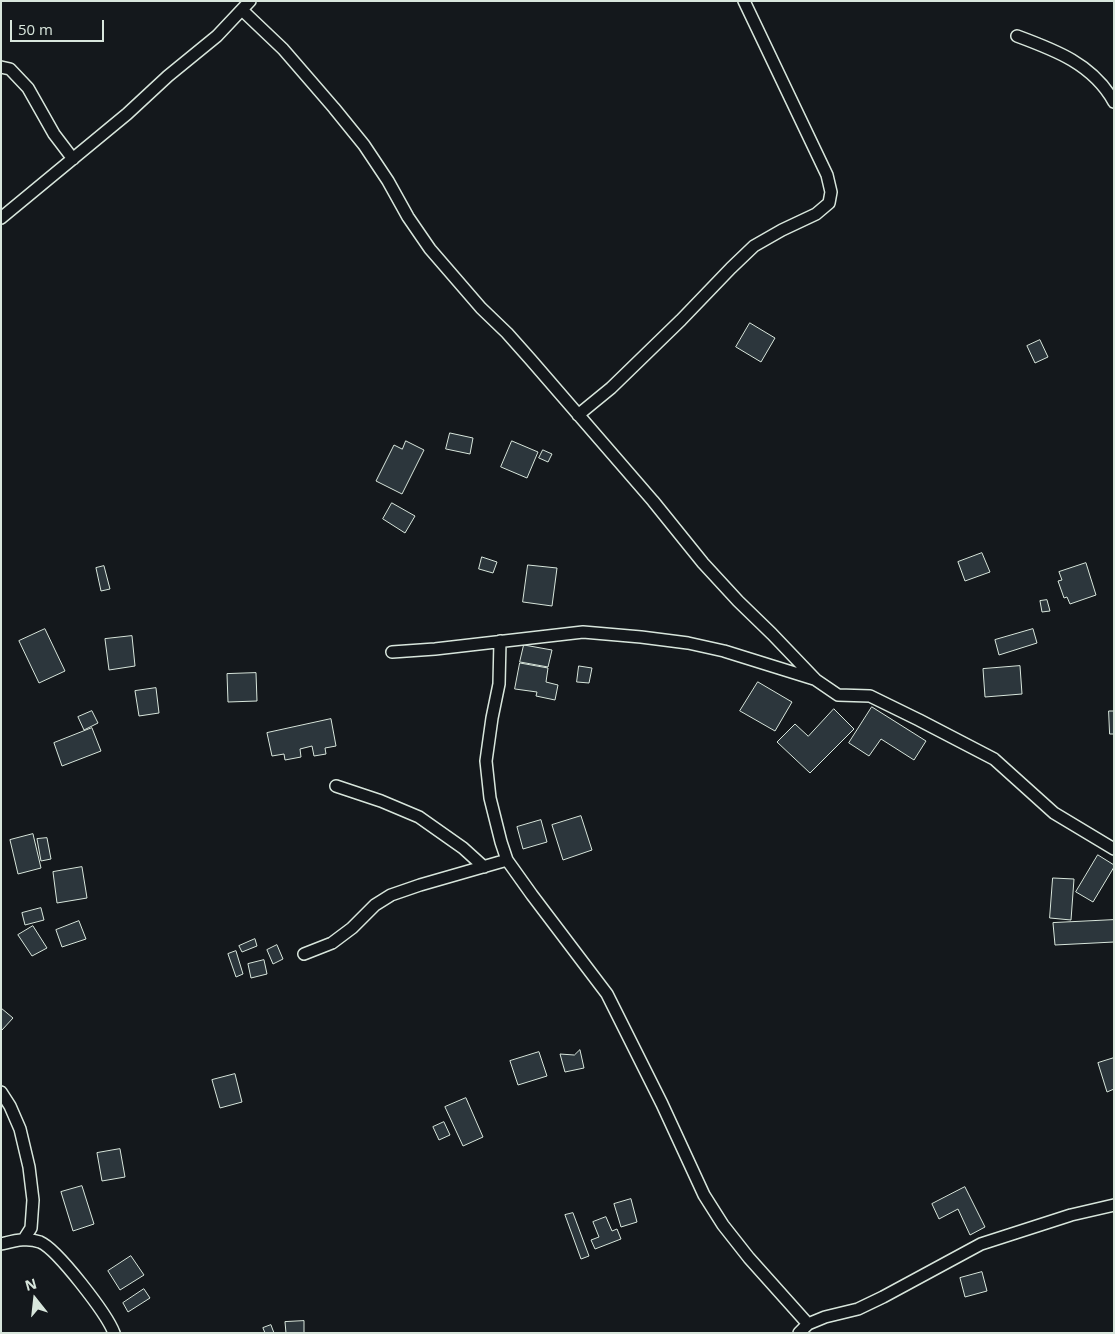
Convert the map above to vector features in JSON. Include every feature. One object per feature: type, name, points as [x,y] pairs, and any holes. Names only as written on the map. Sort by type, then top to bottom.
[{"type":"street","points":[[578,415],[617,382],[754,246],[816,214],[829,203],[831,192],[827,175],[744,1]]},
{"type":"street","points":[[1,218],[127,114],[168,76],[217,36],[246,6],[334,108],[364,146],[430,249],[481,308],[508,333],[653,502],[703,564],[816,680],[838,695],[870,696],[994,759],[1054,813],[1114,849]]},
{"type":"street","points":[[1017,36],[1060,53],[1086,69],[1108,91],[1114,102]]},
{"type":"street","points":[[1,67],[10,69],[28,88],[54,134],[73,159]]},
{"type":"street","points":[[392,652],[435,649],[582,632],[688,642],[724,651],[816,680]]},
{"type":"street","points":[[500,641],[499,684],[486,760],[490,798],[501,842],[508,860],[607,994],[662,1104],[704,1195],[723,1225],[749,1258],[808,1324]]},
{"type":"street","points":[[336,786],[419,816],[463,848],[484,867]]},
{"type":"street","points":[[304,954],[332,943],[352,928],[375,905],[392,895],[508,860]]},
{"type":"street","points":[[1,1092],[10,1106],[20,1129],[29,1166],[34,1200],[31,1228],[24,1239]]},
{"type":"street","points":[[798,1333],[808,1324],[825,1317],[858,1309],[883,1297],[980,1244],[1071,1215],[1114,1205]]},
{"type":"street","points":[[1,1244],[24,1239],[41,1243],[58,1256],[96,1303],[114,1333]]},
{"type":"building","points":[[750,323],[775,338],[761,362],[736,347]]},
{"type":"building","points":[[1040,340],[1048,357],[1035,363],[1027,346]]},
{"type":"building","points":[[450,433],[473,438],[470,454],[446,449]]},
{"type":"building","points":[[406,441],[424,450],[402,494],[376,481],[394,445],[402,449]]},
{"type":"building","points":[[512,441],[538,452],[527,478],[501,467]]},
{"type":"building","points":[[543,450],[552,454],[548,462],[539,458]]},
{"type":"building","points":[[392,503],[415,516],[405,533],[383,519]]},
{"type":"building","points":[[982,553],[990,572],[965,581],[958,562]]},
{"type":"building","points":[[482,557],[497,562],[493,573],[479,569]]},
{"type":"building","points":[[1086,563],[1096,595],[1070,604],[1067,597],[1064,598],[1058,581],[1062,580],[1059,572]]},
{"type":"building","points":[[528,565],[557,568],[552,606],[523,602]]},
{"type":"building","points":[[104,566],[110,589],[101,591],[96,568]]},
{"type":"building","points":[[1047,600],[1050,611],[1042,612],[1040,601]]},
{"type":"building","points":[[45,629],[65,671],[39,683],[19,641]]},
{"type":"building","points":[[1033,629],[1037,643],[999,655],[995,640]]},
{"type":"building","points":[[132,636],[135,666],[109,670],[105,639]]},
{"type":"building","points":[[524,645],[552,650],[548,667],[520,662]]},
{"type":"building","points":[[520,663],[548,668],[546,682],[558,685],[555,700],[536,696],[537,692],[515,689]]},
{"type":"building","points":[[579,666],[592,668],[589,683],[577,682]]},
{"type":"building","points":[[1020,666],[1022,694],[985,697],[983,669]]},
{"type":"building","points":[[256,673],[257,701],[228,702],[227,674]]},
{"type":"building","points":[[758,682],[792,702],[775,731],[740,711]]},
{"type":"building","points":[[156,688],[159,713],[139,716],[135,691]]},
{"type":"building","points":[[872,707],[926,741],[914,760],[881,739],[869,756],[849,743]]},
{"type":"building","points":[[834,709],[854,729],[810,773],[777,742],[795,724],[808,736]]},
{"type":"building","points":[[92,711],[98,723],[84,730],[78,717]]},
{"type":"building","points":[[1109,711],[1114,711],[1114,734],[1110,734]]},
{"type":"building","points":[[331,719],[336,746],[325,748],[326,754],[314,756],[312,746],[300,749],[301,757],[285,760],[284,754],[272,756],[267,733]]},
{"type":"building","points":[[92,728],[101,751],[62,766],[54,743]]},
{"type":"building","points":[[581,816],[592,850],[563,860],[552,825]]},
{"type":"building","points":[[541,820],[547,842],[523,849],[517,827]]},
{"type":"building","points":[[33,834],[41,868],[18,874],[10,840]]},
{"type":"building","points":[[47,838],[51,859],[41,861],[37,839]]},
{"type":"building","points":[[1098,855],[1114,865],[1114,867],[1093,902],[1076,892]]},
{"type":"building","points":[[82,867],[87,898],[57,903],[53,872]]},
{"type":"building","points":[[1053,878],[1074,879],[1071,920],[1050,918]]},
{"type":"building","points":[[41,908],[44,920],[25,925],[22,913]]},
{"type":"building","points":[[1114,920],[1114,942],[1055,945],[1053,923]]},
{"type":"building","points":[[79,921],[86,939],[62,947],[56,930]]},
{"type":"building","points":[[33,926],[47,948],[32,956],[18,935]]},
{"type":"building","points":[[255,939],[257,946],[242,952],[239,946]]},
{"type":"building","points":[[277,945],[283,959],[273,964],[267,950]]},
{"type":"building","points":[[236,951],[243,974],[236,977],[228,954]]},
{"type":"building","points":[[264,960],[267,974],[251,978],[248,964]]},
{"type":"building","points":[[1,1008],[13,1018],[2,1030],[1,1029]]},
{"type":"building","points":[[580,1050],[584,1068],[565,1072],[560,1054],[574,1055]]},
{"type":"building","points":[[539,1052],[547,1076],[518,1085],[510,1061]]},
{"type":"building","points":[[1114,1058],[1114,1089],[1107,1092],[1098,1063]]},
{"type":"building","points":[[235,1074],[242,1102],[220,1108],[212,1080]]},
{"type":"building","points":[[466,1098],[483,1137],[463,1146],[445,1107]]},
{"type":"building","points":[[444,1122],[450,1135],[439,1140],[433,1127]]},
{"type":"building","points":[[120,1149],[125,1177],[102,1181],[97,1153]]},
{"type":"building","points":[[82,1186],[94,1224],[73,1231],[61,1192]]},
{"type":"building","points":[[965,1187],[985,1227],[970,1235],[958,1209],[939,1219],[932,1204]]},
{"type":"building","points":[[631,1199],[637,1222],[621,1227],[614,1204]]},
{"type":"building","points":[[573,1213],[589,1256],[581,1259],[565,1215]]},
{"type":"building","points":[[606,1217],[612,1231],[617,1229],[621,1239],[595,1249],[591,1240],[599,1237],[593,1222]]},
{"type":"building","points":[[131,1256],[144,1275],[120,1290],[108,1271]]},
{"type":"building","points":[[982,1272],[987,1291],[965,1297],[960,1278]]},
{"type":"building","points":[[144,1289],[150,1298],[128,1312],[123,1303]]},
{"type":"building","points":[[304,1321],[304,1333],[286,1333],[285,1322]]},
{"type":"building","points":[[271,1325],[274,1333],[265,1333],[263,1328]]}]
